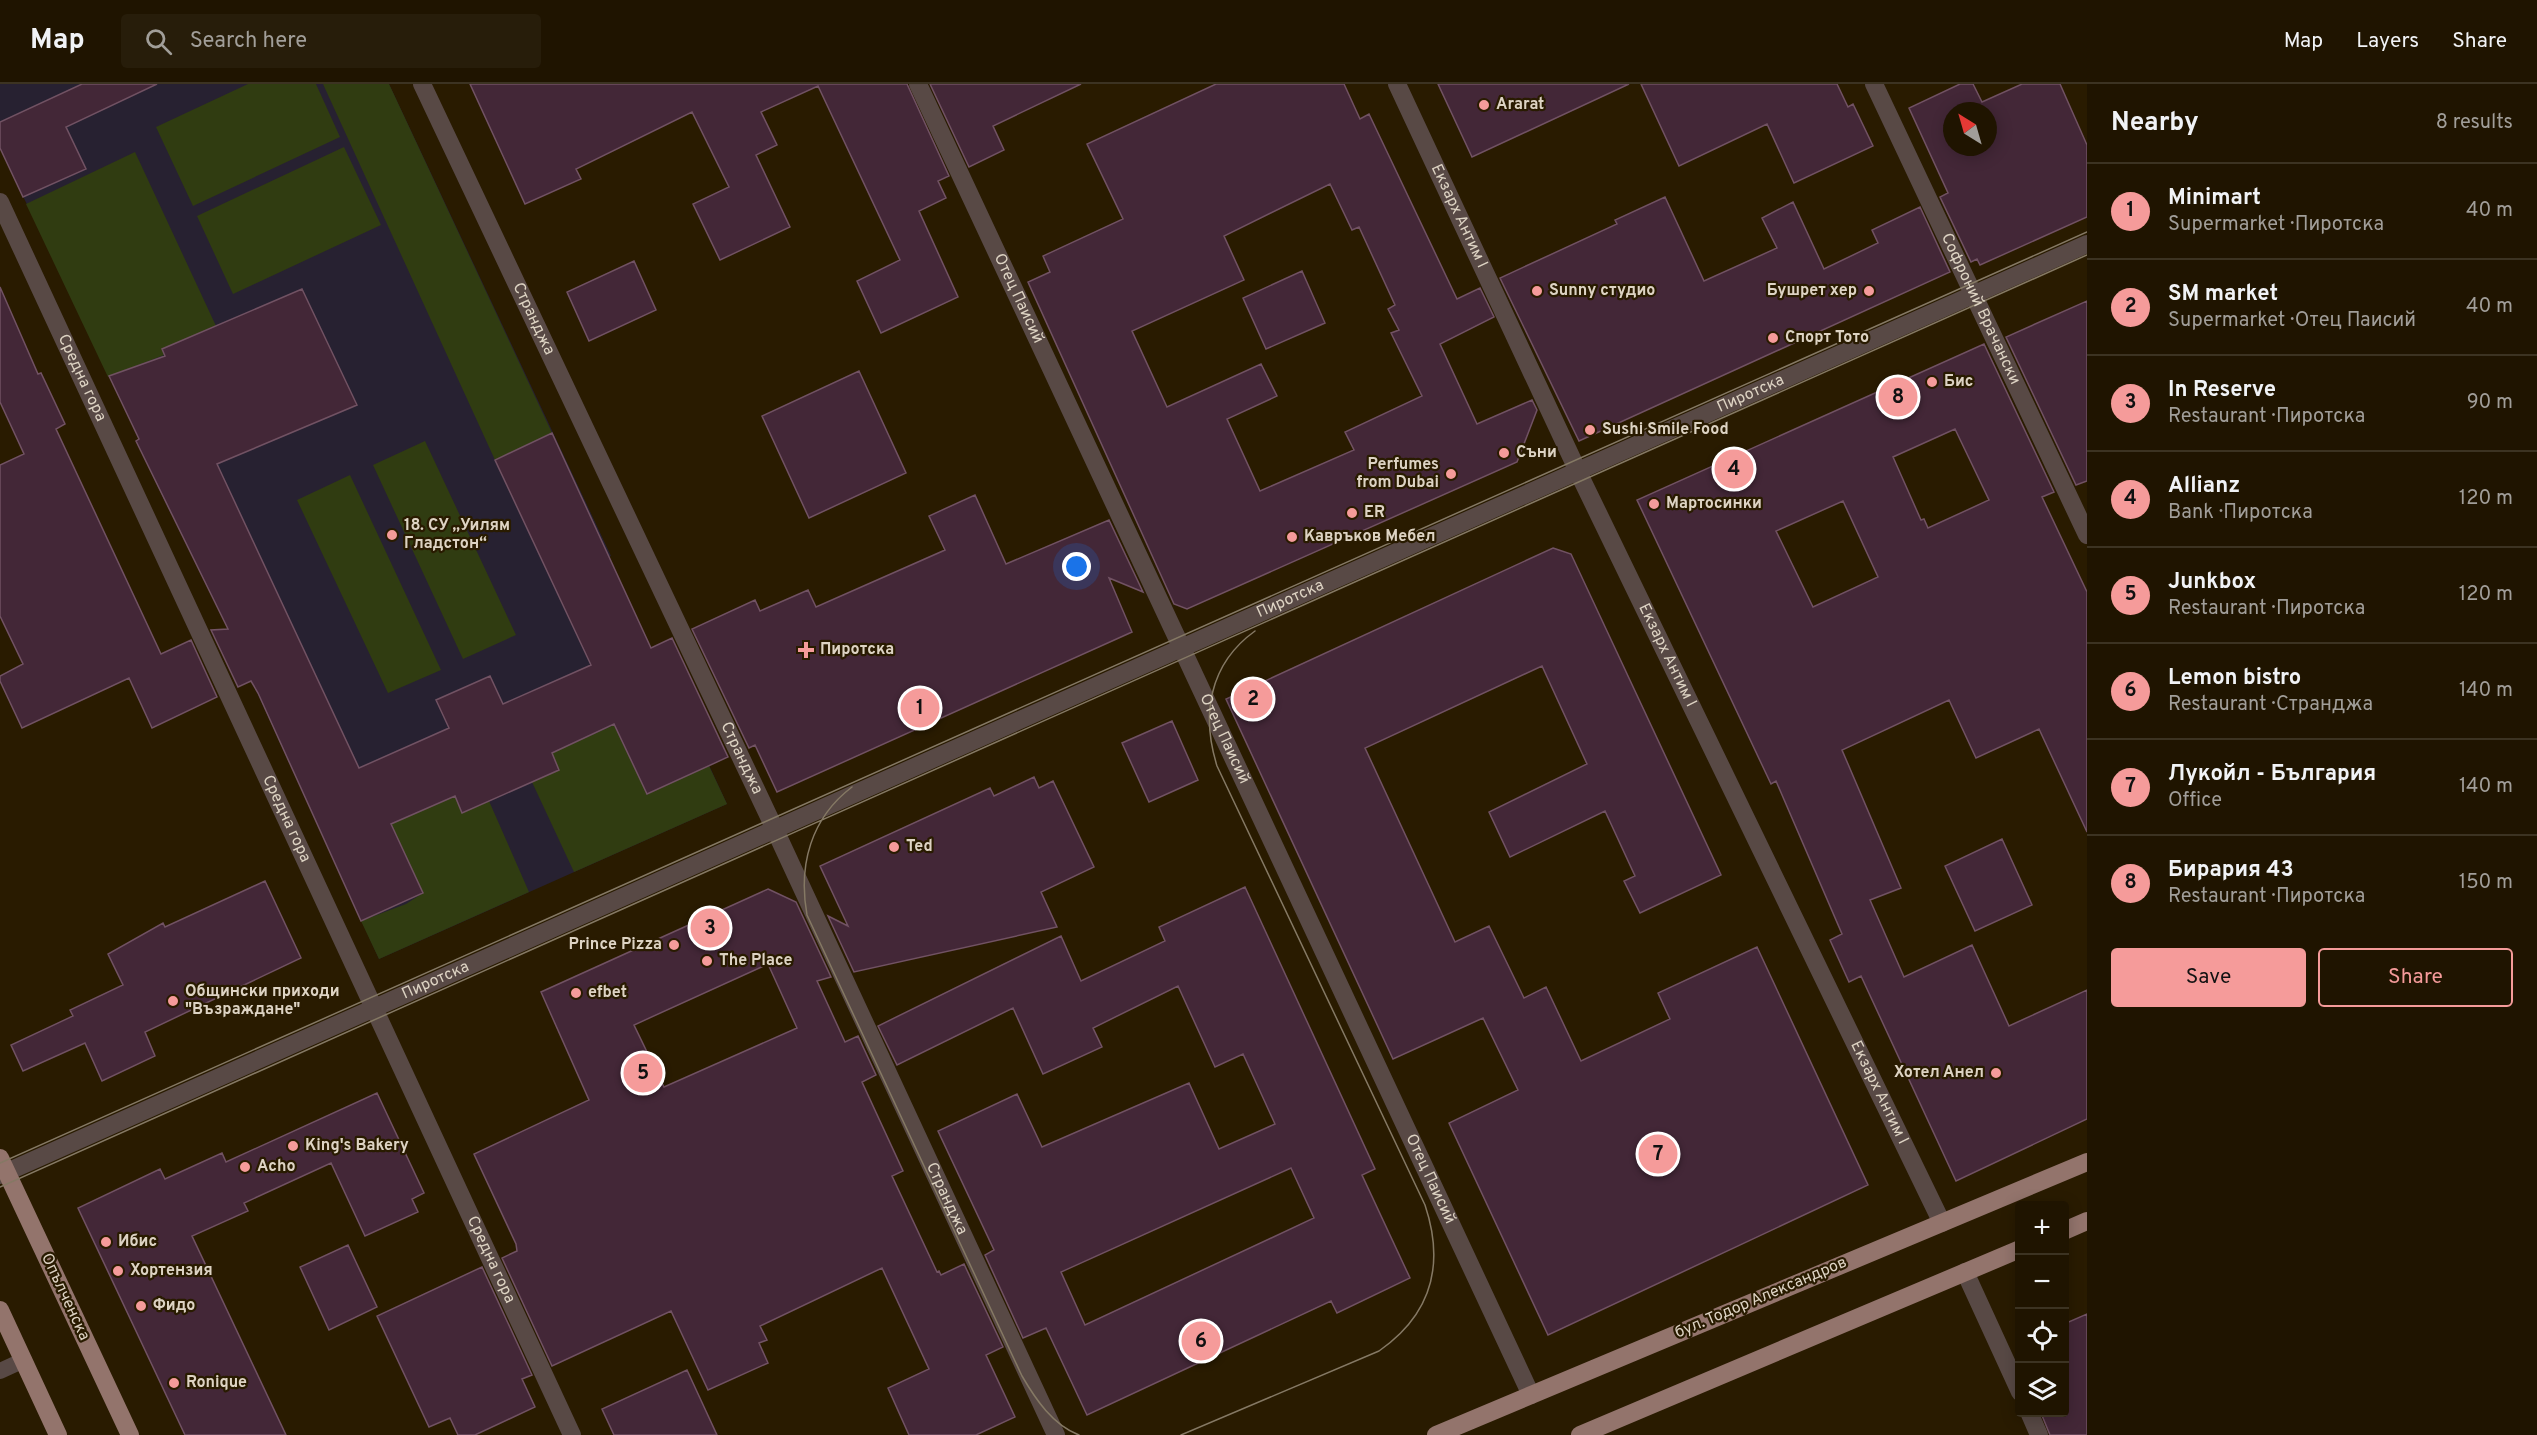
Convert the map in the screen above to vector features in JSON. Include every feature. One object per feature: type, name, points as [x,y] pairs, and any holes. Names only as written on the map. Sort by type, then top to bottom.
[{"type":"main road","name":"бул. Тодор Александров","points":[[1436,1435],[2087,1162]]},
{"type":"main road","name":"Опълченска","points":[[2,1168],[130,1435]]},
{"type":"main road","points":[[2069,1229],[2087,1221]]},
{"type":"main road","points":[[1580,1435],[2015,1251]]},
{"type":"main road","points":[[0,1310],[58,1435]]},
{"type":"street","name":"Странджа","points":[[422,84],[775,829],[1056,1435]]},
{"type":"street","name":"Отец Паисий","points":[[918,84],[1532,1395]]},
{"type":"street","name":"Екзарх Антим I","points":[[1397,84],[1578,470],[1942,1223]]},
{"type":"street","name":"Софроний Врачански","points":[[1874,84],[2087,535]]},
{"type":"street","name":"Средна гора","points":[[0,202],[572,1435]]},
{"type":"street","name":"Пиротска","points":[[2,1168],[374,1008],[2087,244]]},
{"type":"street","points":[[1965,1272],[2015,1383]]},
{"type":"street","points":[[2031,1417],[2039,1435]]},
{"type":"lane","points":[[0,1371],[24,1360]]},
{"type":"shaded area","name":"18. СУ „Уилям Гладстон“","points":[[0,84],[389,84],[611,556],[608,557],[685,721],[688,720],[727,804],[379,959],[228,629],[136,441],[139,439],[0,148]]},
{"type":"green space","points":[[248,84],[316,84],[340,137],[193,206],[156,127]]},
{"type":"green space","points":[[323,84],[389,84],[552,433],[495,460]]},
{"type":"green space","points":[[344,147],[381,225],[233,294],[197,216]]},
{"type":"green space","points":[[135,152],[216,326],[162,349],[164,355],[108,377],[26,204]]},
{"type":"green space","points":[[425,441],[516,635],[463,659],[373,465]]},
{"type":"green space","points":[[350,475],[441,670],[388,693],[297,500]]},
{"type":"green space","points":[[614,725],[647,794],[709,766],[727,804],[574,872],[532,782],[559,770],[552,753]]},
{"type":"green space","points":[[455,796],[462,813],[489,801],[529,892],[379,959],[361,921],[406,904],[423,893],[391,824]]},
{"type":"building","points":[[82,84],[157,84],[66,127],[86,169],[23,197],[0,148],[0,122]]},
{"type":"building","points":[[470,84],[907,84],[949,176],[938,181],[946,198],[919,211],[958,297],[881,333],[857,281],[900,260],[818,86],[761,112],[777,145],[756,155],[790,227],[720,260],[693,204],[729,187],[692,112],[576,169],[581,179],[525,204]]},
{"type":"building","points":[[930,84],[1081,84],[993,126],[1004,150],[969,167]]},
{"type":"building","points":[[1216,84],[1344,84],[1360,119],[1369,114],[1457,299],[1480,288],[1494,317],[1440,344],[1477,424],[1532,400],[1537,410],[1517,462],[1187,609],[1174,604],[1028,282],[1050,272],[1043,256],[1123,219],[1087,144]],"holes":[[[1330,184],[1352,230],[1359,227],[1395,305],[1388,309],[1399,330],[1391,333],[1422,396],[1345,432],[1354,450],[1260,491],[1227,419],[1277,396],[1261,364],[1167,407],[1132,331],[1244,280],[1224,236]]]},
{"type":"building","points":[[1438,84],[1629,84],[1472,157]]},
{"type":"building","points":[[1641,84],[1837,84],[1848,107],[1853,104],[1873,146],[1794,183],[1767,124],[1679,166]]},
{"type":"building","points":[[1960,84],[1973,84],[1982,102],[2022,84],[2060,84],[2087,145],[2087,217],[1980,265],[1977,259],[1971,262],[1940,197],[1948,193],[1909,108]]},
{"type":"building","points":[[1665,197],[1704,281],[1777,248],[1762,218],[1793,202],[1824,269],[1878,243],[1872,230],[1920,207],[1950,272],[1579,441],[1500,278],[1617,224],[1615,220]]},
{"type":"building","points":[[634,261],[656,310],[589,341],[567,292]]},
{"type":"building","points":[[1302,271],[1325,323],[1266,349],[1243,298]]},
{"type":"building","points":[[0,287],[38,374],[41,373],[65,424],[56,429],[161,654],[191,640],[217,697],[152,728],[129,678],[22,728],[0,681],[0,676],[23,664],[0,616],[0,465],[24,454],[0,402]]},
{"type":"building","points":[[302,289],[357,405],[217,464],[359,768],[449,728],[436,700],[490,676],[503,704],[591,665],[495,460],[552,433],[651,648],[672,638],[728,757],[647,794],[614,724],[552,753],[559,770],[462,813],[455,796],[391,824],[423,893],[361,921],[258,693],[251,681],[238,687],[211,630],[228,629],[136,441],[139,439],[109,376],[165,356],[162,349]]},
{"type":"building","points":[[2087,301],[2087,481],[2076,485],[2006,337]]},
{"type":"building","points":[[1984,344],[2054,492],[2042,497],[2087,592],[2087,832],[2039,729],[1976,758],[1949,700],[1842,750],[1901,888],[1870,900],[1904,977],[1972,945],[2009,1026],[2087,990],[2087,1119],[1956,1181],[1861,976],[1849,982],[1830,940],[1842,934],[1776,781],[1771,784],[1637,500]],"holes":[[[1955,429],[1989,500],[1928,528],[1924,519],[1921,520],[1893,457]],[[1843,501],[1878,577],[1813,607],[1776,531]]]},
{"type":"building","points":[[859,371],[906,473],[809,518],[762,416]]},
{"type":"building","points":[[975,495],[1006,564],[1109,520],[1143,592],[1109,578],[1132,632],[777,792],[755,745],[749,748],[692,629],[755,600],[760,611],[808,590],[816,607],[945,550],[929,516]]},
{"type":"building","points":[[1553,548],[1571,554],[1721,875],[1640,913],[1624,881],[1635,876],[1605,811],[1510,857],[1489,812],[1587,764],[1542,666],[1365,748],[1455,942],[1489,926],[1524,998],[1546,987],[1581,1061],[1670,1019],[1658,993],[1757,947],[1868,1185],[1548,1335],[1449,1123],[1518,1090],[1483,1018],[1393,1059],[1226,699]]},
{"type":"building","points":[[1172,721],[1198,780],[1149,802],[1122,743]]},
{"type":"building","points":[[1034,777],[1039,788],[1053,781],[1094,867],[1041,892],[1057,927],[854,972],[828,916],[848,926],[820,866],[990,788],[994,796]]},
{"type":"building","points":[[2002,839],[2032,905],[1975,931],[1945,866]]},
{"type":"building","points":[[265,881],[301,958],[145,1032],[155,1056],[102,1081],[85,1043],[23,1071],[11,1045],[73,1016],[70,1010],[123,985],[108,954],[163,923],[165,927]]},
{"type":"building","points":[[1245,887],[1375,1169],[1362,1175],[1410,1278],[1337,1313],[1331,1301],[1087,1415],[1046,1328],[1023,1338],[985,1255],[994,1250],[938,1131],[1017,1094],[1042,1147],[1189,1083],[1219,1149],[1275,1124],[1243,1054],[1215,1067],[1178,986],[1093,1028],[1102,1047],[1043,1074],[1013,1008],[897,1065],[878,1026],[1061,936],[1081,981],[1165,941],[1159,927]],"holes":[[[1291,1168],[1314,1218],[1085,1325],[1061,1272]]]},
{"type":"building","points":[[768,889],[796,902],[831,977],[817,981],[845,1042],[858,1036],[876,1075],[862,1082],[903,1171],[892,1176],[937,1272],[939,1271],[941,1275],[964,1264],[1003,1347],[986,1355],[1015,1417],[976,1435],[909,1435],[888,1388],[929,1369],[882,1268],[760,1326],[767,1340],[759,1343],[768,1363],[708,1390],[671,1311],[552,1366],[502,1258],[517,1251],[516,1244],[474,1154],[589,1100],[541,992]],"holes":[[[768,964],[797,1028],[664,1087],[634,1025]]]},
{"type":"building","points":[[377,1093],[424,1193],[412,1199],[418,1212],[365,1236],[331,1163],[244,1203],[248,1211],[192,1236],[286,1435],[185,1435],[78,1208],[160,1169],[165,1179],[222,1153],[226,1162]]},
{"type":"building","points":[[348,1245],[377,1307],[329,1330],[300,1267]]},
{"type":"building","points":[[482,1267],[532,1375],[522,1379],[535,1407],[475,1435],[458,1435],[450,1418],[429,1427],[377,1316]]},
{"type":"building","points":[[2087,1314],[2087,1435],[2050,1435],[2043,1417],[2069,1417],[2069,1322]]},
{"type":"building","points":[[687,1370],[717,1435],[614,1435],[602,1409]]},
{"type":"tram line","points":[[0,1163],[2087,232]]},
{"type":"tram line","points":[[0,1187],[2087,255]]},
{"type":"tram line","points":[[1181,1435],[1379,1351],[1397,1337],[1411,1321],[1422,1304],[1433,1268],[1434,1248],[1425,1205],[1217,766],[1210,728],[1213,692],[1227,659],[1255,631]]},
{"type":"tram line","points":[[852,787],[826,813],[811,844],[804,878],[807,915],[1022,1376],[1039,1403],[1053,1418],[1079,1435]]},
{"type":"place","name":"Ararat","points":[[1484,105]]},
{"type":"place","name":"Sunny студио","points":[[1537,291]]},
{"type":"place","name":"Бушрет хер","points":[[1869,291]]},
{"type":"place","name":"Спорт Тото","points":[[1773,338]]},
{"type":"place","name":"Бис","points":[[1932,382]]},
{"type":"place","name":"Бирария 43","points":[[1898,397]]},
{"type":"place","name":"Sushi Smile Food","points":[[1590,430]]},
{"type":"place","name":"Съни","points":[[1504,453]]},
{"type":"place","name":"Allianz","points":[[1734,469]]},
{"type":"place","name":"Perfumes from Dubai","points":[[1451,474]]},
{"type":"place","name":"Мартосинки","points":[[1654,504]]},
{"type":"place","name":"ER","points":[[1352,513]]},
{"type":"place","name":"18. СУ „Уилям Гладстон“","points":[[392,535]]},
{"type":"place","name":"Кавръков Мебел","points":[[1292,537]]},
{"type":"place","name":"Пиротска","points":[[806,650]]},
{"type":"place","name":"SM market","points":[[1253,699]]},
{"type":"place","name":"Minimart","points":[[920,708]]},
{"type":"place","name":"Ted","points":[[894,847]]},
{"type":"place","name":"In Reserve","points":[[710,928]]},
{"type":"place","name":"Prince Pizza","points":[[674,945]]},
{"type":"place","name":"The Place","points":[[707,961]]},
{"type":"place","name":"efbet","points":[[576,993]]},
{"type":"place","name":"Общински приходи \"Възраждане\"","points":[[173,1001]]},
{"type":"place","name":"Junkbox","points":[[643,1073]]},
{"type":"place","name":"Хотел Анел","points":[[1996,1073]]},
{"type":"place","name":"King's Bakery","points":[[293,1146]]},
{"type":"place","name":"Лукойл - България","points":[[1658,1154]]},
{"type":"place","name":"Acho","points":[[245,1167]]},
{"type":"place","name":"Ибис","points":[[106,1242]]},
{"type":"place","name":"Хортензия","points":[[118,1271]]},
{"type":"place","name":"Фидо","points":[[141,1306]]},
{"type":"place","name":"Lemon bistro","points":[[1201,1341]]},
{"type":"place","name":"Ronique","points":[[174,1383]]}]
